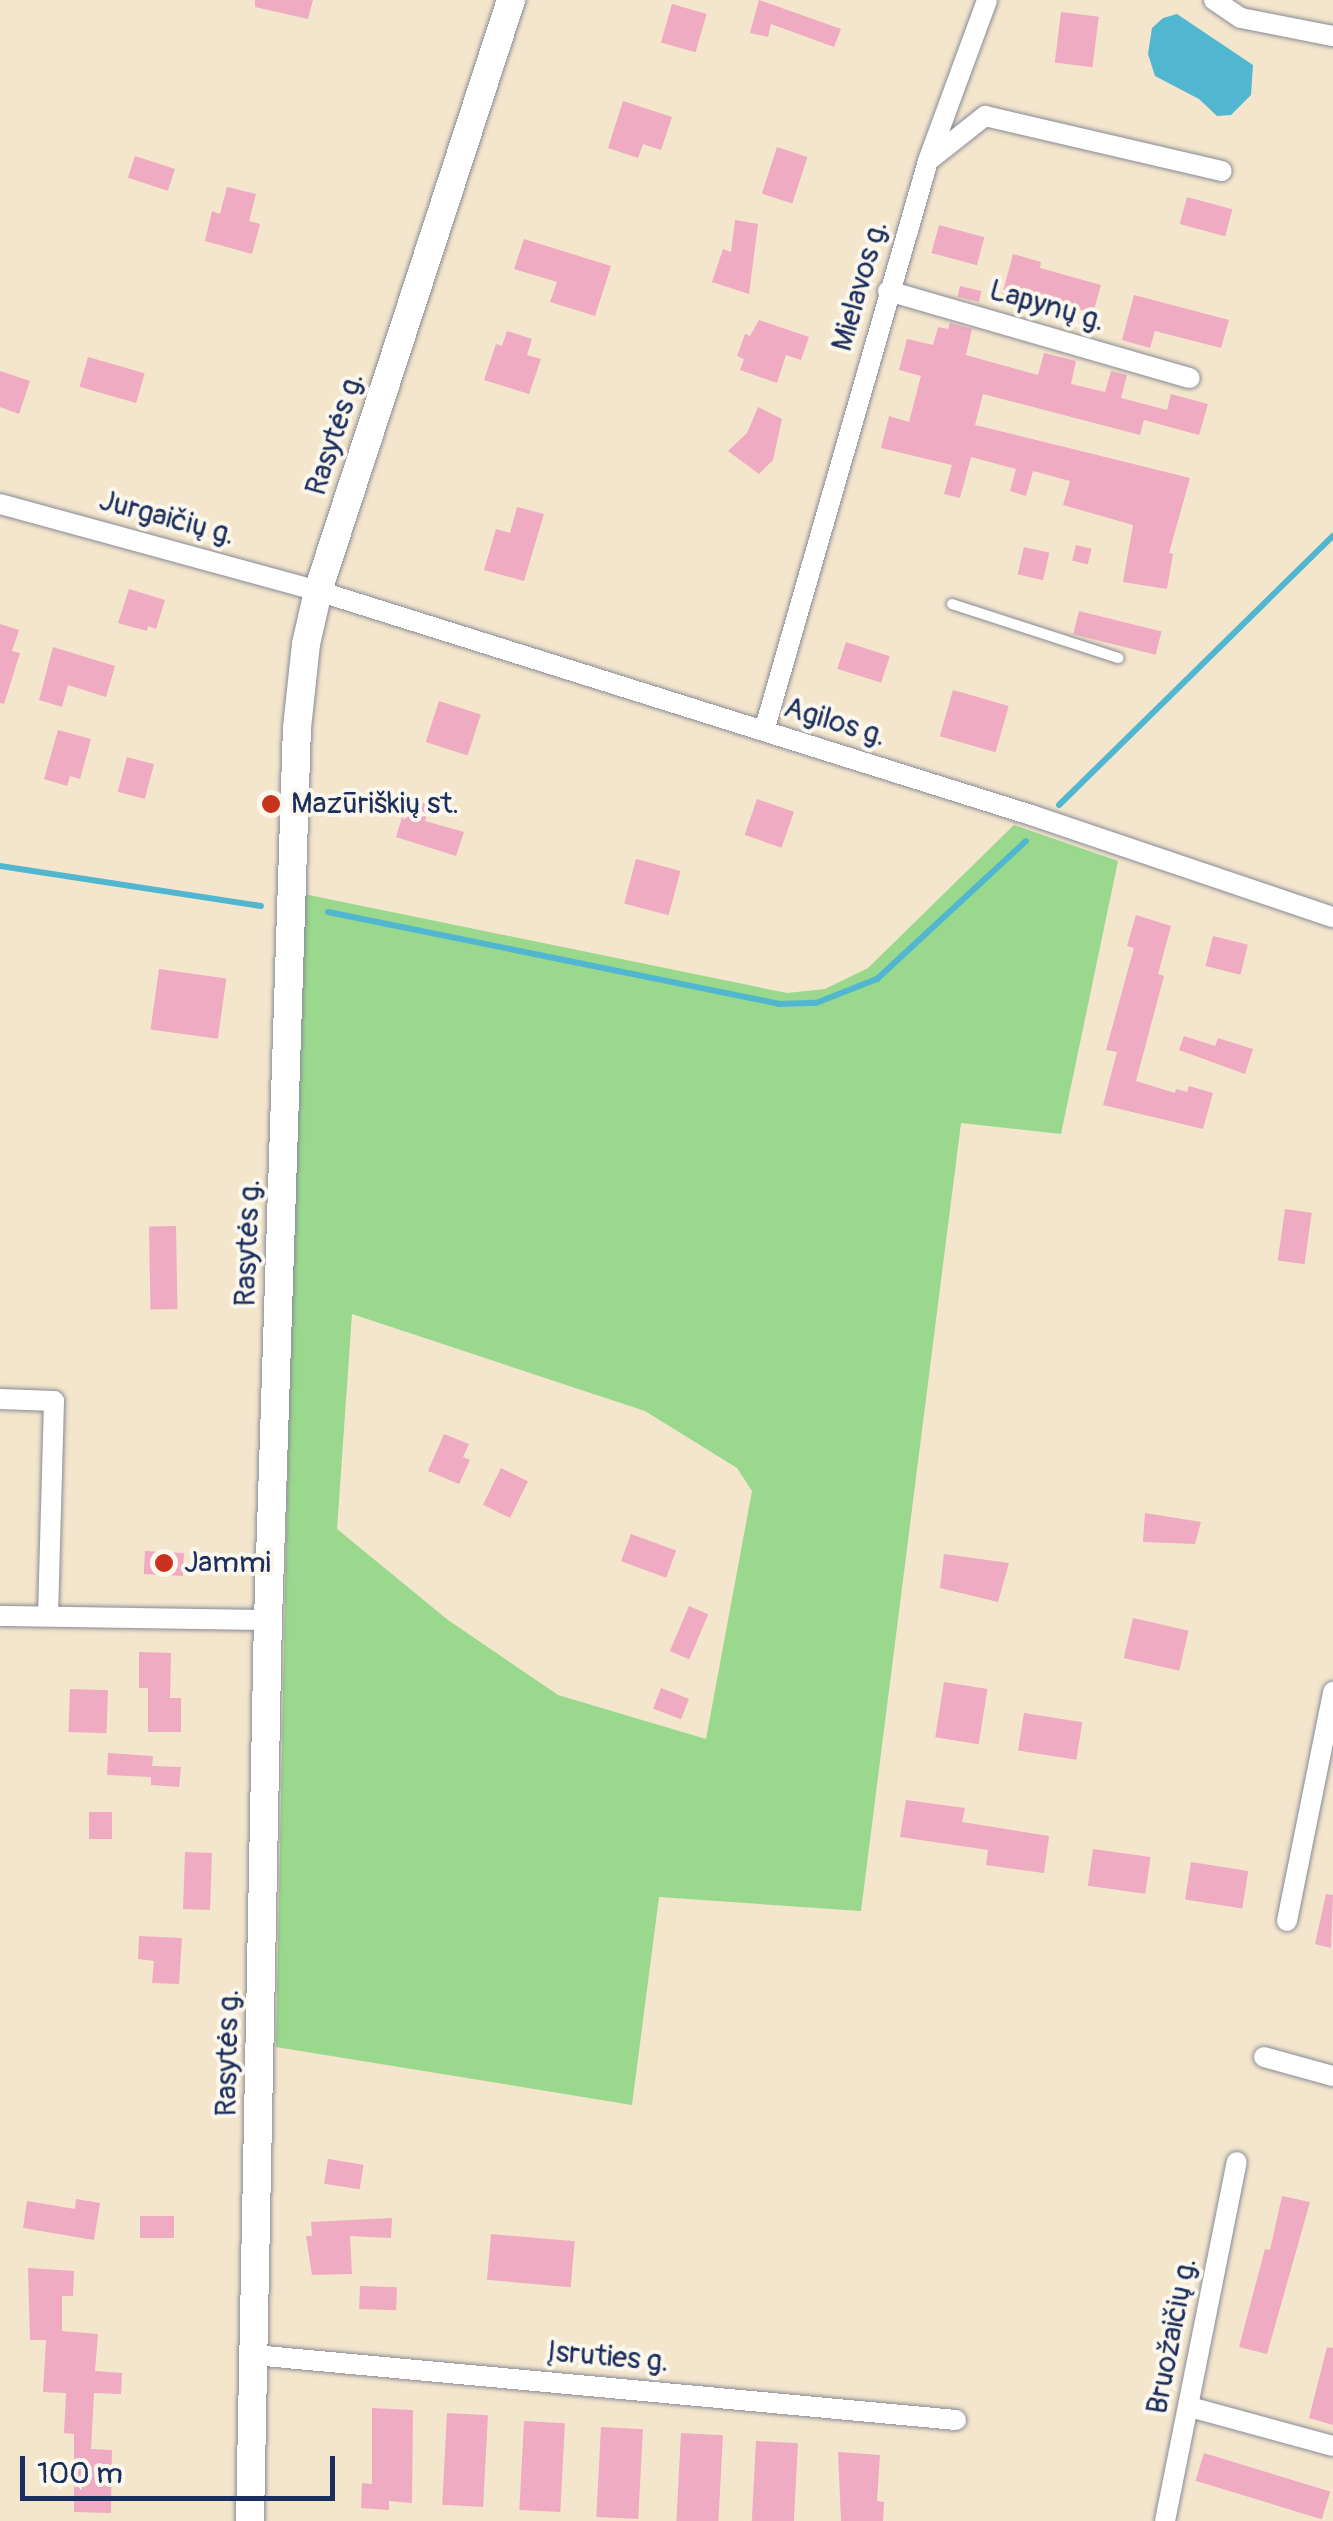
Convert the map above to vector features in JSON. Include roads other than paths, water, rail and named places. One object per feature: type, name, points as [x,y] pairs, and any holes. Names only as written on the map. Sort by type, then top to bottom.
[{"type":"main road","name":"Rasytės g.","points":[[250,2521],[268,1620],[297,737],[306,644],[318,591],[511,0]]},
{"type":"street","name":"Mielavos g.","points":[[764,731],[888,291],[928,161],[986,0]]},
{"type":"street","points":[[1214,0],[1241,18],[1333,36]]},
{"type":"street","points":[[928,161],[985,116],[1222,171]]},
{"type":"street","name":"Lapynų g.","points":[[888,291],[1190,378]]},
{"type":"street","name":"Jurgaičių g.","points":[[0,504],[318,591]]},
{"type":"street","name":"Agilos g.","points":[[318,591],[764,731],[1333,917]]},
{"type":"street","points":[[0,1399],[54,1401],[48,1614]]},
{"type":"street","points":[[0,1616],[268,1620]]},
{"type":"street","points":[[1288,1921],[1333,1692]]},
{"type":"street","points":[[1264,2057],[1333,2076]]},
{"type":"street","name":"Bruožaičių g.","points":[[1165,2521],[1237,2162]]},
{"type":"street","name":"Įsruties g.","points":[[254,2355],[956,2420]]},
{"type":"street","points":[[1190,2407],[1333,2446]]},
{"type":"lane","points":[[952,604],[1118,658]]},
{"type":"water","points":[[1177,14],[1253,65],[1251,95],[1231,115],[1217,116],[1199,99],[1155,76],[1148,54],[1152,28],[1163,18]]},
{"type":"waterway","points":[[1059,805],[1333,536]]},
{"type":"waterway","points":[[328,912],[779,1004],[816,1003],[877,979],[1026,841]]},
{"type":"waterway","points":[[0,866],[261,906]]},
{"type":"place","name":"Mazūriškių st.","points":[[271,804]]},
{"type":"place","name":"Jammi","points":[[164,1563]]}]
